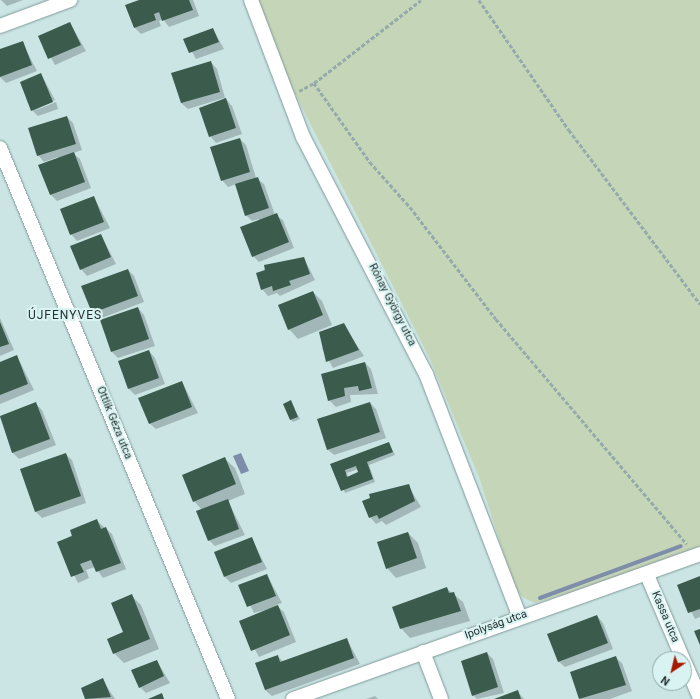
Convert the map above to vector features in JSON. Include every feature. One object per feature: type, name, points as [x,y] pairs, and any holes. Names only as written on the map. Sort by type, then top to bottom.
[{"type":"street","points":[[0,26],[70,0]]},
{"type":"street","name":"Rónay György utca","points":[[250,0],[303,137],[426,374],[520,617]]},
{"type":"street","name":"Ottlik Géza utca","points":[[0,148],[228,699]]},
{"type":"street","name":"Ipolyság utca","points":[[293,699],[520,617],[647,574],[698,554]]},
{"type":"street","name":"Kassa utca","points":[[647,574],[680,651]]},
{"type":"street","points":[[423,652],[441,699]]},
{"type":"street","name":"Kassa utca","points":[[692,679],[700,698]]},
{"type":"path","points":[[288,97],[314,83],[421,0]]},
{"type":"path","points":[[479,0],[569,130],[700,304]]},
{"type":"path","points":[[314,83],[370,162],[410,207],[496,319],[698,554]]},
{"type":"green space","points":[[258,0],[700,0],[700,554],[535,603],[522,597],[513,583],[480,480],[429,357],[287,78]]},
{"type":"water","points":[[241,453],[249,471],[241,474],[233,456]]},
{"type":"building","points":[[139,0],[189,0],[193,10],[162,21],[159,12],[154,14],[156,20],[134,28],[125,5]]},
{"type":"building","points":[[70,22],[81,45],[48,59],[38,36]]},
{"type":"building","points":[[213,28],[219,42],[189,53],[183,39]]},
{"type":"building","points":[[23,41],[32,65],[0,77],[0,49]]},
{"type":"building","points":[[211,61],[220,92],[181,103],[171,73]]},
{"type":"building","points":[[41,73],[53,102],[31,111],[20,82]]},
{"type":"building","points":[[226,98],[236,128],[209,137],[199,108]]},
{"type":"building","points":[[67,116],[76,144],[37,156],[28,128]]},
{"type":"building","points":[[240,138],[250,172],[221,181],[210,147]]},
{"type":"building","points":[[74,152],[85,182],[50,195],[38,165]]},
{"type":"building","points":[[258,177],[269,208],[245,216],[235,184]]},
{"type":"building","points":[[94,196],[104,222],[70,235],[60,209]]},
{"type":"building","points":[[277,213],[289,242],[252,257],[240,227]]},
{"type":"building","points":[[101,234],[111,257],[80,270],[70,246]]},
{"type":"building","points":[[304,257],[310,274],[289,281],[291,285],[273,291],[272,286],[261,290],[256,273],[265,270],[264,265]]},
{"type":"building","points":[[128,269],[138,296],[92,313],[81,286]]},
{"type":"building","points":[[313,291],[323,315],[288,330],[278,305]]},
{"type":"building","points":[[138,307],[149,339],[111,352],[100,320]]},
{"type":"building","points":[[0,322],[9,344],[0,347]]},
{"type":"building","points":[[344,323],[359,350],[326,362],[319,332]]},
{"type":"building","points":[[149,350],[159,378],[128,389],[118,361]]},
{"type":"building","points":[[17,355],[28,384],[0,395],[0,362]]},
{"type":"building","points":[[365,362],[372,388],[359,391],[358,386],[344,388],[345,396],[328,401],[321,374]]},
{"type":"building","points":[[182,381],[192,407],[149,424],[138,398]]},
{"type":"building","points":[[291,400],[298,417],[290,420],[283,404]]},
{"type":"building","points":[[36,402],[50,439],[12,453],[0,416]]},
{"type":"building","points":[[370,402],[380,432],[327,450],[317,419]]},
{"type":"building","points":[[389,442],[393,452],[367,462],[373,479],[341,491],[330,464]],"holes":[[[356,466],[358,472],[347,477],[345,470]]]},
{"type":"building","points":[[66,453],[81,496],[35,512],[20,469]]},
{"type":"building","points":[[225,457],[236,484],[193,502],[182,475]]},
{"type":"building","points":[[409,484],[415,501],[379,519],[377,515],[369,518],[362,501],[370,498],[369,494]]},
{"type":"building","points":[[228,499],[239,529],[208,541],[196,511]]},
{"type":"building","points":[[97,519],[101,529],[106,527],[121,563],[96,572],[91,560],[80,564],[84,572],[71,577],[57,542],[72,536],[70,530]]},
{"type":"building","points":[[408,532],[417,558],[386,569],[377,542]]},
{"type":"building","points":[[252,537],[262,562],[224,577],[214,552]]},
{"type":"building","points":[[267,574],[276,596],[247,607],[238,585]]},
{"type":"building","points":[[700,576],[700,609],[688,613],[677,585]]},
{"type":"building","points":[[447,587],[449,593],[454,592],[461,611],[400,629],[392,607]]},
{"type":"building","points":[[132,594],[150,639],[113,654],[107,639],[123,632],[111,603]]},
{"type":"building","points":[[278,605],[290,635],[251,651],[239,621]]},
{"type":"building","points":[[597,615],[608,643],[558,662],[547,634]]},
{"type":"building","points":[[700,629],[700,645],[694,631]]},
{"type":"building","points":[[347,638],[354,658],[265,690],[255,663],[278,655],[280,662]]},
{"type":"building","points":[[487,652],[498,687],[472,696],[461,661]]},
{"type":"building","points":[[616,656],[626,685],[579,699],[570,672]]},
{"type":"building","points":[[157,660],[164,676],[139,688],[131,670]]},
{"type":"building","points":[[103,678],[111,697],[85,699],[81,688]]},
{"type":"building","points":[[518,690],[521,699],[494,699]]},
{"type":"building","points":[[162,693],[164,699],[148,699]]},
{"type":"waterway","points":[[540,598],[681,546]]},
{"type":"district","name":"ÚJFENYVES","points":[[65,316]]}]
